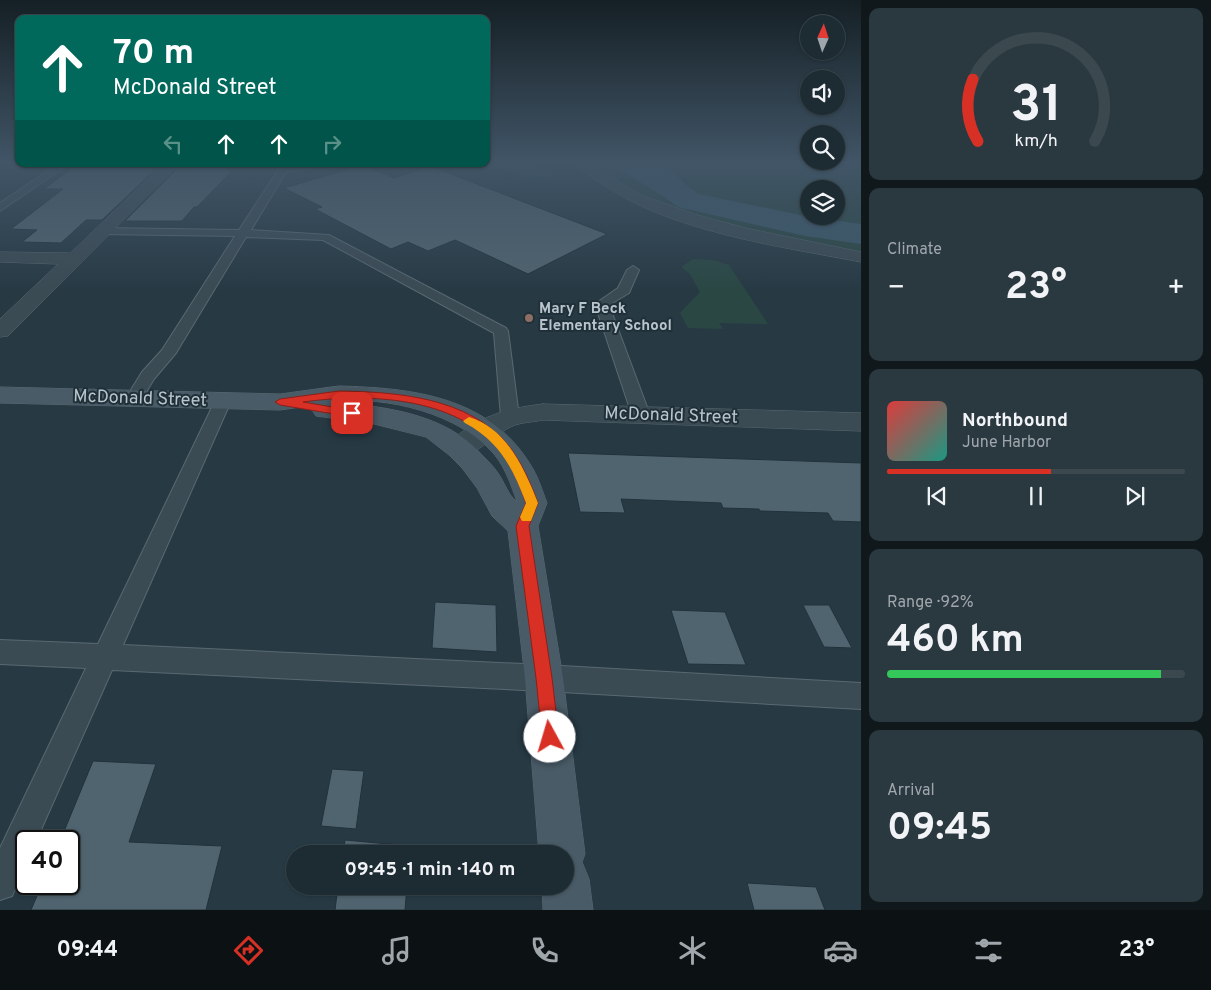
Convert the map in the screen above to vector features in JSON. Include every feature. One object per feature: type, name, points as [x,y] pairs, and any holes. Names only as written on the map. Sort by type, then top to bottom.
[{"type":"street","points":[[0,331],[129,205]]},
{"type":"street","points":[[654,205],[673,213],[733,230],[861,257]]},
{"type":"street","points":[[0,257],[73,259]]},
{"type":"street","name":"McDonald Street","points":[[0,395],[280,402],[339,394],[378,395],[424,402],[453,412],[485,429]]},
{"type":"street","name":"McDonald Street","points":[[280,402],[335,412],[370,414],[412,423],[435,432],[460,448],[485,429],[510,417],[543,412],[861,422]]},
{"type":"street","points":[[485,429],[504,448],[523,479],[532,503],[522,526],[544,678],[561,845]]},
{"type":"street","points":[[460,448],[488,481],[503,508],[522,526]]},
{"type":"street","points":[[567,895],[568,910]]},
{"type":"lane","points":[[134,398],[148,376],[168,353],[261,205]]},
{"type":"lane","points":[[102,231],[325,236],[501,331],[510,417]]},
{"type":"lane","points":[[634,270],[624,290],[602,304],[641,415]]},
{"type":"lane","points":[[0,884],[103,657],[223,401]]},
{"type":"lane","points":[[0,652],[544,678],[861,696]]},
{"type":"green space","points":[[641,205],[800,205],[800,225],[845,225],[845,205],[861,205],[861,262],[751,240],[687,222]]},
{"type":"green space","points":[[693,259],[714,260],[729,265],[768,324],[719,323],[723,329],[688,328],[680,313],[700,292],[690,274],[681,267]]},
{"type":"building","points":[[42,205],[117,205],[102,220],[86,220],[61,243],[22,242],[37,230],[11,229]]},
{"type":"building","points":[[141,205],[198,205],[194,207],[182,221],[125,221]]},
{"type":"building","points":[[319,205],[533,205],[607,234],[528,274],[455,240],[428,251],[408,242],[391,249],[315,209],[322,207]]},
{"type":"building","points":[[568,453],[861,463],[861,522],[833,521],[828,513],[723,508],[721,503],[621,499],[625,513],[580,512]]},
{"type":"building","points":[[435,602],[496,605],[497,652],[432,648]]},
{"type":"building","points":[[803,605],[829,605],[852,648],[824,647]]},
{"type":"building","points":[[671,610],[725,612],[746,665],[688,664]]},
{"type":"building","points":[[93,761],[156,764],[129,842],[222,846],[206,910],[31,910],[37,895],[80,895],[80,830],[65,830]]},
{"type":"building","points":[[332,769],[364,771],[356,829],[321,826]]},
{"type":"building","points":[[345,840],[399,845],[344,845]]},
{"type":"building","points":[[747,883],[816,887],[825,910],[754,910]]},
{"type":"building","points":[[337,895],[406,895],[405,910],[335,910]]},
{"type":"waterway","points":[[710,205],[805,226],[861,234]]},
{"type":"slow traffic","points":[[469,421],[485,429],[504,448],[520,471],[532,503],[526,517]]},
{"type":"place","name":"Mary F Beck Elementary School","points":[[529,318]]},
{"type":"route","points":[[352,413],[335,412],[280,402],[339,394],[378,395],[424,402],[453,412],[485,429],[504,448],[520,471],[532,503],[522,526],[544,678],[550,737]]}]
